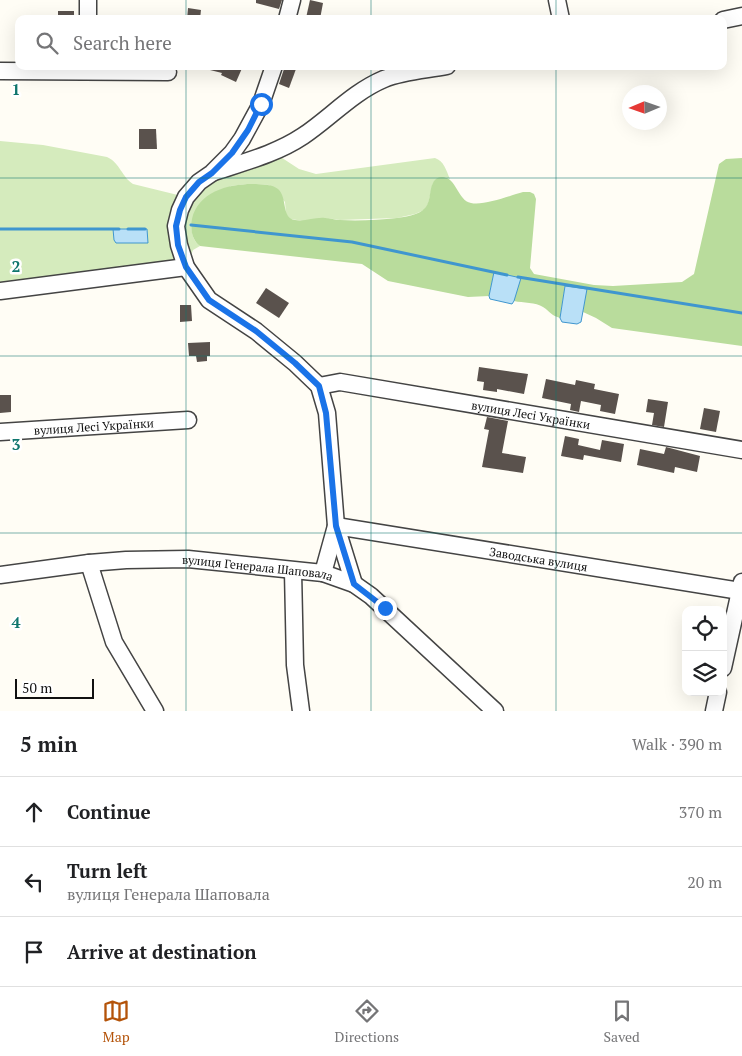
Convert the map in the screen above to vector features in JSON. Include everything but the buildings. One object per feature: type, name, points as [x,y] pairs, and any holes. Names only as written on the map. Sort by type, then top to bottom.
[{"type":"street","points":[[88,0],[88,15]]},
{"type":"street","points":[[288,15],[292,0]]},
{"type":"street","points":[[557,0],[560,15]]},
{"type":"street","points":[[727,19],[742,16]]},
{"type":"street","points":[[0,71],[44,70]]},
{"type":"street","points":[[114,70],[168,72]]},
{"type":"street","points":[[273,70],[261,104],[248,130],[232,153],[212,173],[199,182],[186,197],[176,226],[178,245],[186,267],[209,300],[256,331],[295,363],[319,386],[326,413],[336,526],[354,584]]},
{"type":"street","points":[[212,173],[273,152],[302,137],[365,90],[384,79],[423,70]]},
{"type":"street","points":[[0,291],[186,267]]},
{"type":"street","name":"вулиця Лесі Українки","points":[[319,386],[340,382],[742,450]]},
{"type":"street","name":"вулиця Лесі Українки","points":[[0,432],[188,420]]},
{"type":"street","points":[[323,573],[336,526]]},
{"type":"street","name":"Заводська вулиця","points":[[336,526],[741,586]]},
{"type":"street","name":"вулиця Генерала Шаповала","points":[[0,575],[89,563],[173,558],[323,573],[354,584],[385,608],[495,711]]},
{"type":"street","points":[[89,563],[106,622],[114,642],[155,711]]},
{"type":"street","points":[[293,570],[295,664],[302,711]]},
{"type":"street","points":[[727,651],[741,586]]},
{"type":"street","points":[[714,711],[717,696]]},
{"type":"green space","points":[[0,141],[43,145],[107,157],[115,163],[133,184],[186,197],[199,182],[273,152],[299,169],[316,174],[435,158],[443,164],[450,179],[445,177],[433,183],[428,204],[424,210],[415,214],[397,218],[340,220],[326,218],[304,221],[290,219],[286,214],[285,202],[269,185],[246,184],[231,186],[191,225],[193,237],[200,246],[193,250],[186,267],[0,291]]},
{"type":"green space","points":[[742,158],[742,346],[612,328],[583,312],[586,289],[565,286],[560,318],[552,315],[540,305],[514,301],[520,278],[494,272],[489,296],[468,297],[388,281],[362,264],[200,246],[193,237],[191,227],[195,209],[208,195],[236,185],[256,184],[276,187],[283,197],[288,216],[295,220],[327,218],[368,220],[400,218],[419,212],[425,208],[429,200],[434,182],[441,177],[446,177],[466,201],[476,204],[523,192],[534,194],[536,199],[530,268],[534,274],[594,285],[613,286],[682,282],[694,274],[719,164],[726,159]]},
{"type":"water","points":[[113,229],[147,229],[148,243],[116,243]]},
{"type":"water","points":[[494,272],[521,278],[512,304],[490,299]]},
{"type":"water","points":[[565,286],[587,289],[581,322],[577,324],[562,322],[560,318]]},
{"type":"waterway","points":[[191,225],[352,242],[507,275]]},
{"type":"waterway","points":[[0,229],[119,229]]},
{"type":"waterway","points":[[128,229],[145,229]]},
{"type":"waterway","points":[[518,277],[742,313]]},
{"type":"route","points":[[261,104],[248,130],[232,153],[212,173],[199,182],[186,197],[176,226],[178,245],[186,267],[209,300],[256,331],[295,363],[319,386],[326,413],[336,526],[354,584],[385,608]]}]
